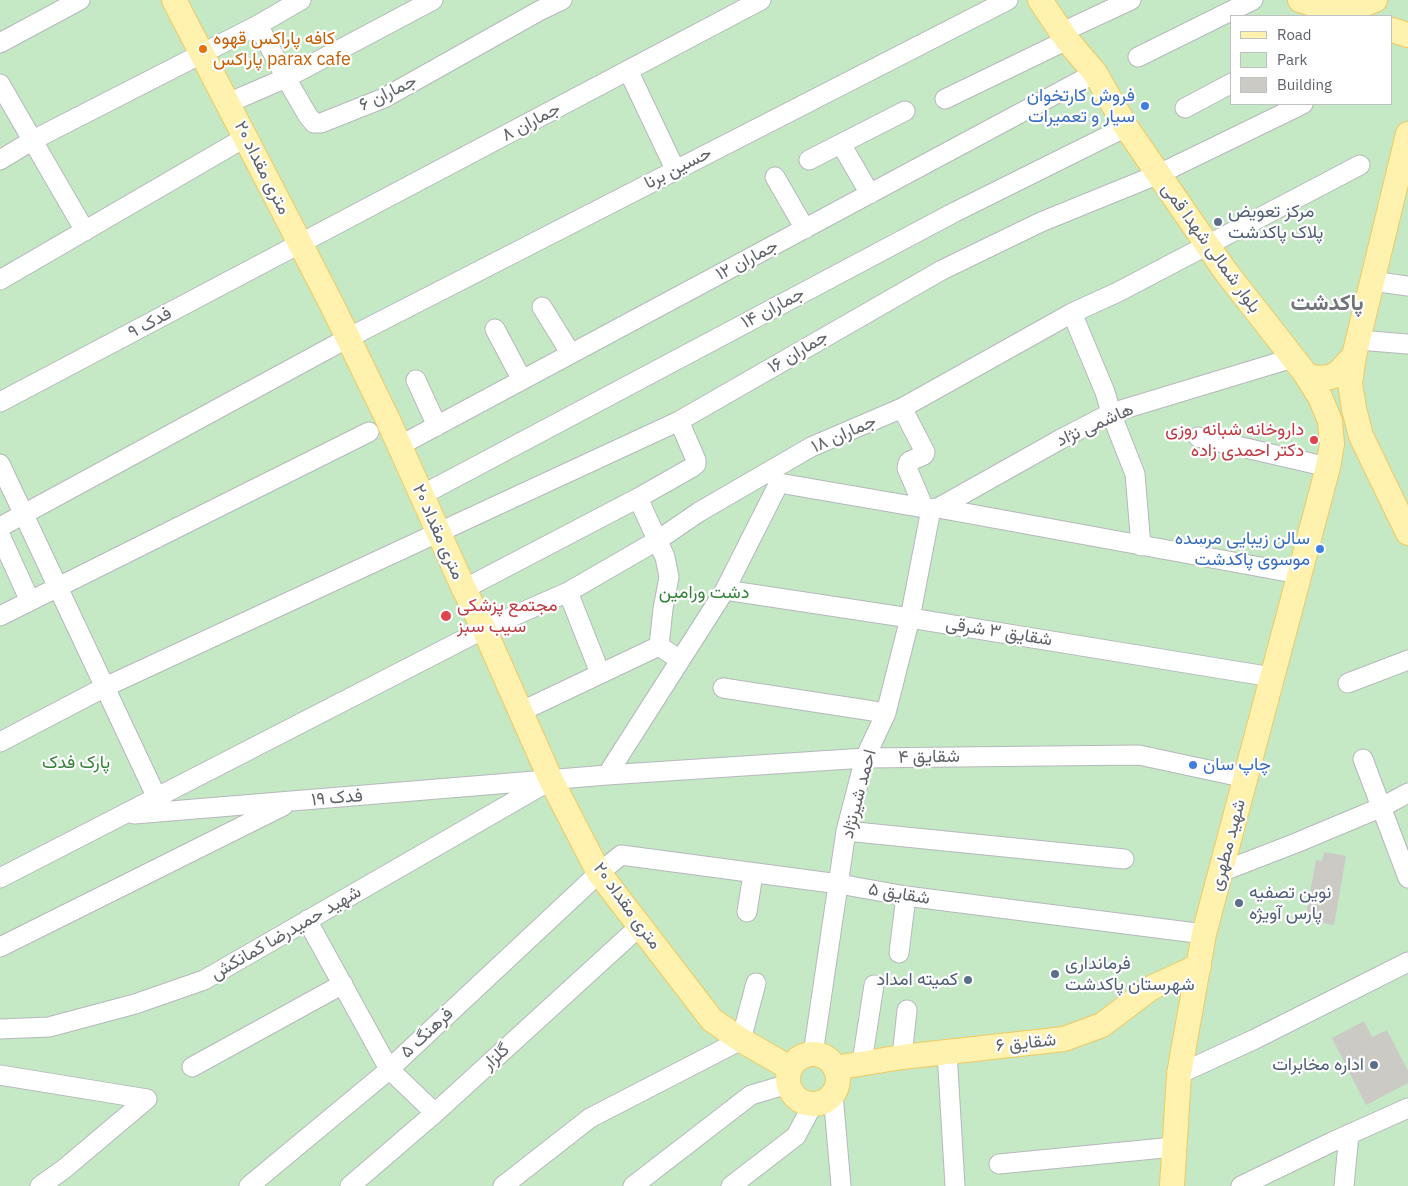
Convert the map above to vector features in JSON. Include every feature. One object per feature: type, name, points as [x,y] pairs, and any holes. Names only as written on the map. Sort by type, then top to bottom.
[{"type":"main road","name":"۲۰ متری مقداد","points":[[174,0],[348,338],[522,711],[551,780],[600,873],[712,1020],[789,1076]]},
{"type":"main road","name":"بلوار شمالی شهدا قمی","points":[[1040,0],[1070,34]]},
{"type":"main road","name":"بلوار شمالی شهدا قمی","points":[[1056,0],[1070,34],[1126,127],[1226,272],[1299,366],[1320,397],[1330,421]]},
{"type":"main road","points":[[1300,0],[1346,15],[1375,0]]},
{"type":"main road","points":[[1393,30],[1408,35]]},
{"type":"main road","points":[[1408,134],[1356,348],[1350,383],[1361,436],[1408,533]]},
{"type":"main road","points":[[1299,366],[1314,378],[1331,377],[1338,372],[1356,348]]},
{"type":"main road","name":"شهید مطهری","points":[[1172,1186],[1179,1074],[1204,934],[1328,467],[1332,444],[1330,421]]},
{"type":"main road","points":[[1328,467],[1347,457],[1356,456],[1372,462]]},
{"type":"main road","name":"شقایق ۶","points":[[835,1068],[862,1062],[1064,1038],[1102,1025],[1151,988],[1199,966]]},
{"type":"main road","points":[[813,1054],[822,1056],[830,1060],[835,1068],[838,1076],[837,1086],[823,1099],[804,1103],[792,1092],[789,1076],[796,1061],[804,1056],[813,1054]]},
{"type":"street","points":[[0,44],[80,0]]},
{"type":"street","points":[[0,160],[33,140],[203,54],[301,0]]},
{"type":"street","points":[[228,103],[286,78],[433,0]]},
{"type":"street","name":"جماران ۶","points":[[258,25],[308,116],[314,123],[321,123],[384,98],[562,0]]},
{"type":"street","name":"جماران ۸","points":[[300,243],[761,0]]},
{"type":"street","name":"حسین برنا","points":[[0,527],[348,338],[1008,0]]},
{"type":"street","points":[[944,99],[1070,34],[1131,0]]},
{"type":"street","points":[[1138,57],[1253,0]]},
{"type":"street","points":[[628,70],[675,169]]},
{"type":"street","name":"جماران ۱۲","points":[[399,446],[1094,73]]},
{"type":"street","points":[[0,84],[85,231]]},
{"type":"street","points":[[1185,108],[1230,84]]},
{"type":"street","name":"جماران ۱۶","points":[[0,742],[105,687],[679,421],[942,270],[1041,222],[1159,174],[1301,105]]},
{"type":"street","points":[[809,160],[905,111]]},
{"type":"street","name":"جماران ۱۴","points":[[422,495],[955,212],[1126,127]]},
{"type":"street","points":[[0,280],[246,137]]},
{"type":"street","points":[[841,144],[870,194]]},
{"type":"street","name":"جماران ۱۸","points":[[0,878],[484,629],[568,592],[658,540],[699,512],[775,476],[811,447],[902,408],[1072,313],[1360,165]]},
{"type":"street","points":[[776,177],[805,228]]},
{"type":"street","name":"فدک ۹","points":[[0,402],[300,243]]},
{"type":"street","points":[[1372,281],[1408,286]]},
{"type":"street","points":[[542,307],[571,354]]},
{"type":"street","points":[[1072,313],[1105,392],[1135,474],[1141,546]]},
{"type":"street","points":[[495,329],[522,380]]},
{"type":"street","points":[[1356,348],[1408,344]]},
{"type":"street","name":"هاشمی نژاد","points":[[931,509],[1061,439],[1112,414],[1299,366]]},
{"type":"street","points":[[416,380],[438,426]]},
{"type":"street","points":[[902,408],[925,452],[924,455],[910,461],[907,468],[931,509]]},
{"type":"street","points":[[464,589],[638,498],[696,464],[679,421]]},
{"type":"street","points":[[0,616],[369,432]]},
{"type":"street","points":[[1198,437],[1328,467]]},
{"type":"street","points":[[0,464],[156,798]]},
{"type":"street","points":[[607,776],[725,590],[775,476],[931,509],[1299,574]]},
{"type":"street","points":[[638,498],[665,557],[669,577],[658,646]]},
{"type":"street","name":"احمد شیرنژاد","points":[[813,1054],[846,831],[865,758],[886,713],[910,618],[931,509]]},
{"type":"street","points":[[0,535],[30,601]]},
{"type":"street","name":"شقایق ۳ شرقی","points":[[725,590],[1272,677]]},
{"type":"street","points":[[568,592],[600,673]]},
{"type":"street","points":[[658,646],[680,660]]},
{"type":"street","points":[[522,711],[658,646]]},
{"type":"street","points":[[1348,683],[1408,660]]},
{"type":"street","points":[[723,688],[886,713]]},
{"type":"street","name":"شقایق ۴","points":[[551,780],[865,758],[1139,755],[1246,778]]},
{"type":"street","points":[[1363,759],[1408,878]]},
{"type":"street","name":"فدک ۱۹","points":[[122,815],[551,780]]},
{"type":"street","name":"شهید حمیدرضا کمانکش","points":[[0,1029],[49,1027],[135,1004],[204,980],[551,780]]},
{"type":"street","points":[[1221,872],[1296,843],[1408,793]]},
{"type":"street","points":[[0,947],[293,801]]},
{"type":"street","points":[[846,831],[1124,859]]},
{"type":"street","name":"شقایق ۵","points":[[600,873],[621,855],[839,884],[906,896],[1204,934]]},
{"type":"street","name":"فرهنگ ۵","points":[[249,1186],[389,1069],[600,873]]},
{"type":"street","points":[[747,912],[753,874]]},
{"type":"street","points":[[899,954],[906,896]]},
{"type":"street","points":[[307,920],[389,1069],[435,1113]]},
{"type":"street","name":"گلزار","points":[[350,1186],[435,1113],[640,926]]},
{"type":"street","points":[[1179,1074],[1255,1039],[1408,962]]},
{"type":"street","points":[[503,1186],[590,1118],[741,1040],[756,983]]},
{"type":"street","points":[[192,1067],[342,984]]},
{"type":"street","points":[[862,1062],[874,984]]},
{"type":"street","points":[[902,1057],[907,1010]]},
{"type":"street","points":[[947,1052],[955,1186]]},
{"type":"street","points":[[0,1075],[147,1099],[64,1169],[40,1186]]},
{"type":"street","points":[[633,1186],[751,1095],[789,1076]]},
{"type":"street","points":[[740,1183],[796,1136],[823,1099]]},
{"type":"street","points":[[823,1099],[841,1186]]},
{"type":"street","points":[[1244,1185],[1349,1134],[1406,1112]]},
{"type":"street","points":[[1344,1186],[1349,1134]]},
{"type":"street","points":[[999,1164],[1174,1146]]},
{"type":"green space","name":"دشت ورامین","points":[[0,0],[1408,0],[1408,1186],[0,1186]]},
{"type":"building","points":[[1324,852],[1346,856],[1334,925],[1305,920],[1316,860],[1322,861]]},
{"type":"building","points":[[1364,1021],[1372,1037],[1387,1030],[1408,1071],[1408,1083],[1366,1105],[1332,1038]]},
{"type":"place","name":"کافه پاراکس قهوه پاراکس parax cafe","points":[[203,49]]},
{"type":"place","name":"فروش کارتخوان سیار و تعمیرات","points":[[1145,106]]},
{"type":"place","name":"مرکز تعویض پلاک پاکدشت","points":[[1218,222]]},
{"type":"place","name":"داروخانه شبانه روزی دکتر احمدی زاده","points":[[1314,440]]},
{"type":"place","name":"سالن زیبایی مرسده موسوی پاکدشت","points":[[1320,549]]},
{"type":"place","name":"مجتمع پزشکی سیب سبز","points":[[446,616]]},
{"type":"place","name":"چاپ سان","points":[[1193,765]]},
{"type":"place","name":"نوین تصفیه پارس آویژه","points":[[1239,903]]},
{"type":"place","name":"فرمانداری شهرستان پاکدشت","points":[[1055,974]]},
{"type":"place","name":"کمیته امداد","points":[[968,980]]},
{"type":"place","name":"اداره مخابرات","points":[[1374,1065]]},
{"type":"district","name":"پاکدشت","points":[[1327,304]]},
{"type":"park label","name":"پارک فدک","points":[[76,763]]}]
